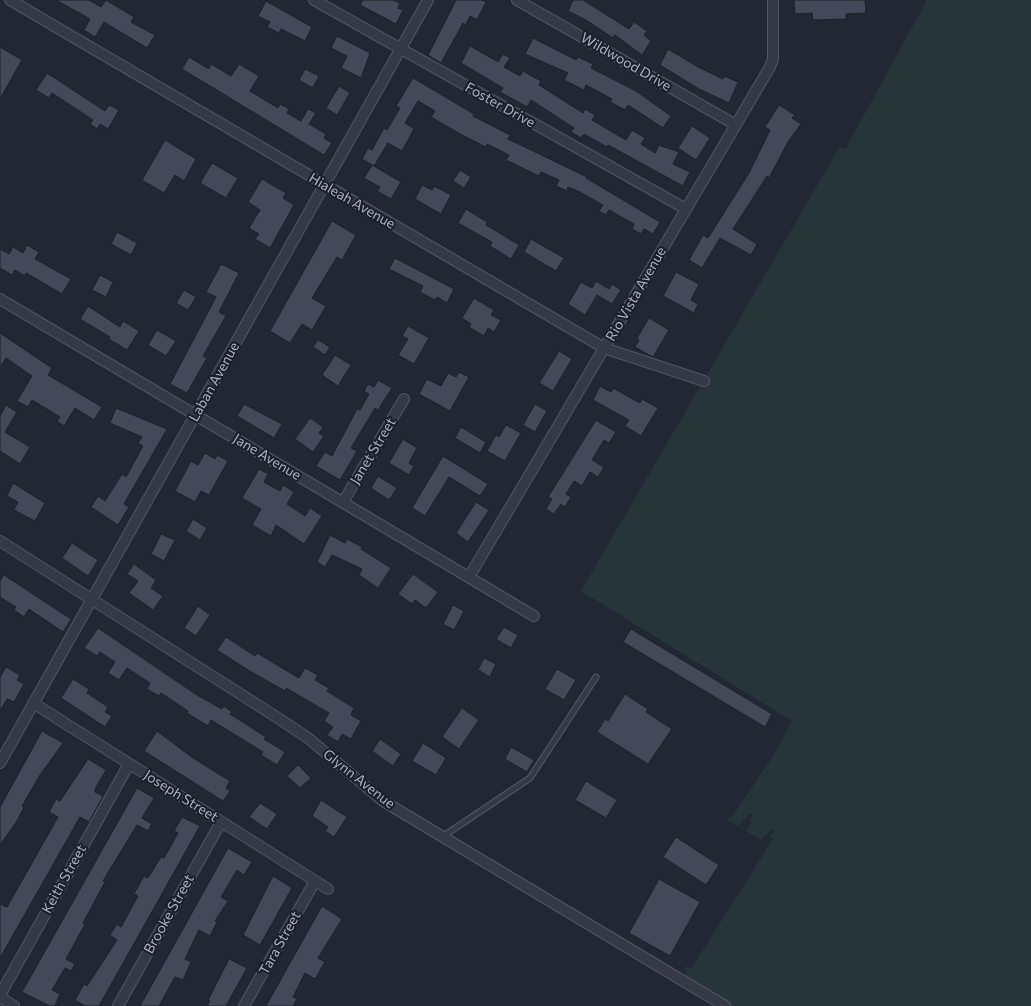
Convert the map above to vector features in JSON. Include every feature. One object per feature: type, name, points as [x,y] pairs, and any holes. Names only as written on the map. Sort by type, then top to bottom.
[{"type":"street","name":"Hialeah Avenue","points":[[10,0],[604,348],[704,381]]},
{"type":"street","name":"Foster Drive","points":[[314,0],[686,209]]},
{"type":"street","name":"Laban Avenue","points":[[0,763],[428,0]]},
{"type":"street","name":"Wildwood Drive","points":[[517,0],[736,125]]},
{"type":"street","name":"Rio Vista Avenue","points":[[469,577],[773,59],[773,1]]},
{"type":"street","name":"Jane Avenue","points":[[0,299],[534,616]]},
{"type":"street","name":"Janet Street","points":[[343,502],[404,399]]},
{"type":"street","name":"Glynn Avenue","points":[[0,541],[308,738],[383,801],[725,1006]]},
{"type":"street","name":"Joseph Street","points":[[33,704],[328,889]]},
{"type":"street","name":"Keith Street","points":[[0,996],[129,764]]},
{"type":"street","name":"Brooke Street","points":[[118,1006],[221,822]]},
{"type":"street","name":"Tara Street","points":[[244,1006],[315,881]]},
{"type":"street","points":[[0,996],[14,1006]]},
{"type":"lane","points":[[442,837],[530,778],[596,677]]},
{"type":"shaded area","points":[[927,0],[1031,0],[1031,1006],[730,1006],[685,977],[685,969],[686,966],[691,969],[773,839],[770,837],[774,831],[771,830],[761,840],[746,831],[752,822],[750,821],[752,815],[749,814],[738,826],[727,819],[732,817],[773,756],[792,721],[581,591],[839,148],[846,148]]},
{"type":"building","points":[[56,0],[89,0],[101,7],[106,0],[134,17],[131,22],[155,35],[147,48],[104,22],[95,37],[84,30],[90,19]]},
{"type":"building","points":[[363,0],[393,0],[400,3],[398,8],[403,10],[396,24],[360,5]]},
{"type":"building","points":[[456,0],[482,0],[486,2],[477,20],[470,16],[466,25],[463,23],[441,63],[428,55]]},
{"type":"building","points":[[573,0],[583,0],[629,29],[634,22],[647,31],[644,35],[651,41],[642,55],[615,35],[613,38],[586,20],[568,11]]},
{"type":"building","points":[[794,0],[865,0],[866,13],[846,14],[846,19],[813,20],[812,13],[795,14]]},
{"type":"building","points":[[266,1],[312,27],[305,41],[281,29],[279,33],[267,27],[270,22],[258,16]]},
{"type":"building","points":[[337,36],[370,53],[361,78],[341,68],[347,56],[331,48]]},
{"type":"building","points":[[533,38],[576,60],[578,57],[593,64],[591,68],[636,91],[671,116],[663,128],[628,105],[625,110],[610,102],[612,99],[586,85],[584,90],[564,80],[568,73],[525,54]]},
{"type":"building","points":[[470,46],[498,62],[503,54],[510,58],[504,67],[520,76],[523,71],[541,81],[539,85],[583,113],[585,109],[595,115],[592,120],[626,140],[632,130],[645,138],[641,144],[655,153],[659,145],[679,152],[673,164],[690,172],[683,186],[608,145],[607,147],[584,134],[581,138],[571,132],[574,128],[531,100],[527,107],[500,92],[503,88],[461,63]]},
{"type":"building","points":[[0,47],[22,60],[0,99]]},
{"type":"building","points":[[668,49],[723,79],[724,76],[738,82],[729,103],[699,89],[660,65]]},
{"type":"building","points":[[189,57],[209,69],[211,64],[231,76],[239,64],[259,76],[250,91],[278,108],[280,104],[289,109],[287,113],[301,121],[308,109],[316,113],[309,124],[326,134],[324,138],[332,143],[324,155],[182,69]]},
{"type":"building","points":[[305,69],[319,76],[313,88],[299,80]]},
{"type":"building","points":[[47,73],[105,111],[109,105],[119,110],[108,129],[100,124],[97,129],[90,124],[93,120],[52,93],[49,98],[36,90]]},
{"type":"building","points":[[413,78],[474,114],[473,116],[510,135],[508,139],[587,177],[660,222],[653,234],[644,229],[641,234],[632,229],[634,224],[609,210],[606,215],[599,211],[603,205],[568,187],[567,191],[556,186],[559,180],[541,172],[539,176],[506,160],[509,155],[487,144],[486,147],[431,117],[435,111],[418,101],[405,123],[414,129],[402,151],[388,143],[374,166],[362,159],[368,148],[372,150],[384,128],[387,130],[400,108],[396,106]]},
{"type":"building","points":[[339,86],[350,93],[337,115],[326,108]]},
{"type":"building","points":[[779,105],[795,115],[792,118],[801,124],[788,142],[769,178],[767,176],[733,229],[757,244],[751,255],[720,238],[702,268],[689,260],[703,235],[708,238],[749,173],[770,130],[765,127]]},
{"type":"building","points":[[692,126],[710,138],[696,160],[678,148]]},
{"type":"building","points":[[165,140],[196,159],[184,181],[175,175],[164,193],[142,180]]},
{"type":"building","points":[[212,163],[238,178],[226,198],[200,183]]},
{"type":"building","points":[[372,165],[401,182],[391,199],[377,191],[380,187],[364,178]]},
{"type":"building","points":[[460,170],[471,177],[464,188],[453,181]]},
{"type":"building","points":[[262,179],[286,193],[283,198],[294,205],[270,248],[255,239],[259,234],[249,228],[260,210],[248,202]]},
{"type":"building","points":[[422,185],[432,190],[434,186],[451,195],[441,214],[415,199]]},
{"type":"building","points":[[466,209],[487,222],[486,225],[519,245],[511,259],[490,246],[492,242],[458,223]]},
{"type":"building","points":[[332,221],[356,235],[342,260],[337,257],[312,298],[326,306],[312,330],[302,324],[290,343],[270,331]]},
{"type":"building","points":[[117,232],[137,243],[131,255],[111,244]]},
{"type":"building","points":[[531,239],[564,258],[556,271],[524,252]]},
{"type":"building","points":[[27,245],[39,252],[35,259],[71,279],[62,294],[26,273],[25,276],[15,270],[12,275],[0,268],[0,249],[9,254],[13,247],[23,253]]},
{"type":"building","points":[[395,258],[454,289],[447,303],[437,297],[435,300],[420,292],[423,286],[389,269]]},
{"type":"building","points":[[221,264],[239,273],[219,312],[226,316],[203,356],[207,358],[187,393],[170,384],[216,297],[206,292]]},
{"type":"building","points":[[676,272],[699,284],[691,300],[698,304],[694,313],[663,296]]},
{"type":"building","points":[[100,275],[113,282],[106,297],[92,290]]},
{"type":"building","points":[[596,281],[609,289],[612,284],[621,290],[612,304],[597,295],[585,315],[568,304],[581,282],[592,288]]},
{"type":"building","points":[[184,290],[196,297],[188,310],[176,303]]},
{"type":"building","points":[[474,298],[494,310],[491,315],[501,320],[494,332],[488,328],[484,336],[469,327],[471,324],[462,318]]},
{"type":"building","points":[[88,306],[120,327],[123,321],[139,331],[127,350],[80,319]]},
{"type":"building","points":[[649,318],[669,330],[653,357],[635,347],[639,340],[637,338]]},
{"type":"building","points":[[408,326],[429,338],[414,364],[398,355],[408,339],[402,336]]},
{"type":"building","points":[[157,330],[176,341],[166,356],[148,345]]},
{"type":"building","points":[[0,333],[52,368],[48,375],[102,407],[94,420],[75,408],[64,426],[57,421],[60,417],[32,400],[28,407],[17,401],[32,376],[6,358],[0,367]]},
{"type":"building","points":[[318,340],[330,347],[325,355],[313,347]]},
{"type":"building","points":[[559,351],[572,359],[553,391],[539,383]]},
{"type":"building","points":[[335,355],[351,365],[338,386],[322,375]]},
{"type":"building","points":[[459,372],[469,377],[450,411],[419,394],[427,379],[441,386],[448,373],[456,377]]},
{"type":"building","points":[[378,380],[392,388],[378,410],[375,408],[351,448],[357,451],[340,480],[316,466],[325,452],[332,456],[357,409],[360,410],[369,394],[364,391],[368,384],[374,387]]},
{"type":"building","points":[[600,386],[611,392],[613,388],[640,403],[642,399],[658,408],[641,436],[625,426],[629,420],[593,400]]},
{"type":"building","points":[[244,404],[282,424],[274,438],[237,416]]},
{"type":"building","points":[[535,404],[547,411],[535,432],[523,425]]},
{"type":"building","points":[[6,405],[17,412],[5,432],[30,447],[20,464],[0,451],[0,416]]},
{"type":"building","points":[[116,408],[167,429],[124,504],[129,507],[118,525],[91,507],[98,496],[105,501],[122,474],[126,477],[143,446],[138,443],[142,437],[110,423]]},
{"type":"building","points":[[310,418],[323,427],[319,433],[324,436],[313,452],[295,439]]},
{"type":"building","points":[[596,420],[616,432],[609,443],[604,440],[592,460],[604,467],[598,477],[590,472],[582,486],[574,481],[566,494],[571,497],[565,507],[561,504],[554,514],[546,509],[552,499],[548,497]]},
{"type":"building","points":[[506,425],[521,433],[505,461],[487,451],[496,435],[499,437]]},
{"type":"building","points":[[461,427],[486,442],[480,453],[455,438]]},
{"type":"building","points":[[403,439],[417,448],[409,463],[414,466],[409,475],[389,463]]},
{"type":"building","points":[[205,453],[215,459],[217,455],[228,461],[209,495],[201,491],[195,502],[175,491],[191,461],[198,465]]},
{"type":"building","points":[[443,456],[488,484],[480,496],[449,477],[425,516],[412,508]]},
{"type":"building","points":[[259,469],[268,474],[264,482],[280,491],[283,485],[294,492],[287,504],[305,516],[310,508],[322,516],[304,544],[276,525],[271,536],[252,525],[261,509],[242,498]]},
{"type":"building","points":[[378,476],[397,488],[389,500],[371,488]]},
{"type":"building","points":[[13,483],[45,503],[35,521],[14,510],[18,502],[7,496]]},
{"type":"building","points":[[476,502],[489,510],[468,542],[456,533]]},
{"type":"building","points":[[193,519],[207,528],[200,540],[186,531]]},
{"type":"building","points":[[161,534],[175,540],[164,561],[151,554]]},
{"type":"building","points":[[330,535],[345,543],[347,539],[362,547],[361,549],[391,568],[378,588],[359,575],[362,569],[332,555],[325,567],[317,562]]},
{"type":"building","points":[[72,543],[98,560],[88,576],[62,558]]},
{"type":"building","points":[[134,564],[156,580],[151,588],[163,596],[153,610],[129,593],[138,581],[127,574]]},
{"type":"building","points":[[413,574],[438,592],[426,608],[415,600],[412,604],[398,594]]},
{"type":"building","points":[[4,575],[71,619],[63,632],[29,609],[24,617],[14,610],[16,607],[0,597],[0,581]]},
{"type":"building","points":[[453,605],[464,611],[454,630],[443,624]]},
{"type":"building","points":[[198,606],[210,615],[196,636],[184,628]]},
{"type":"building","points":[[504,627],[518,635],[511,648],[496,639]]},
{"type":"building","points":[[98,628],[197,695],[222,709],[224,706],[232,712],[230,714],[266,737],[264,739],[285,752],[277,765],[261,755],[263,752],[211,720],[208,726],[161,693],[159,696],[147,689],[150,683],[127,668],[119,680],[108,673],[115,662],[100,652],[97,656],[84,648]]},
{"type":"building","points":[[631,629],[772,714],[765,727],[623,642]]},
{"type":"building","points":[[226,637],[255,656],[257,653],[299,678],[305,668],[318,675],[315,680],[329,688],[327,691],[354,708],[351,715],[361,721],[351,739],[342,734],[338,742],[327,735],[333,727],[324,721],[329,713],[286,688],[285,691],[217,650]]},
{"type":"building","points":[[484,658],[496,664],[490,677],[478,670]]},
{"type":"building","points":[[6,667],[20,675],[17,680],[24,684],[14,702],[7,699],[0,711],[0,677]]},
{"type":"building","points":[[557,669],[576,680],[564,700],[545,689]]},
{"type":"building","points":[[73,679],[89,689],[87,693],[108,707],[105,712],[112,716],[105,727],[61,698]]},
{"type":"building","points":[[625,694],[648,709],[646,712],[672,729],[648,764],[597,732],[605,719],[608,721]]},
{"type":"building","points":[[462,708],[479,720],[459,749],[442,737]]},
{"type":"building","points":[[42,731],[63,743],[40,775],[22,806],[24,807],[17,821],[0,845],[0,807]]},
{"type":"building","points":[[157,731],[193,758],[230,781],[226,788],[230,791],[223,801],[144,751]]},
{"type":"building","points":[[380,739],[401,754],[393,766],[372,751]]},
{"type":"building","points":[[423,743],[446,758],[436,775],[412,761]]},
{"type":"building","points":[[511,747],[534,760],[527,772],[505,759]]},
{"type":"building","points":[[88,759],[106,770],[95,789],[95,792],[103,796],[89,822],[80,817],[0,958],[0,904],[7,907],[58,817],[49,812],[56,799],[60,801]]},
{"type":"building","points":[[298,765],[311,778],[300,788],[287,776]]},
{"type":"building","points":[[586,781],[617,800],[606,818],[575,800]]},
{"type":"building","points":[[137,788],[154,798],[142,818],[152,824],[148,831],[137,825],[103,881],[105,882],[66,959],[75,964],[71,971],[65,968],[52,990],[60,994],[55,1006],[50,1006],[22,992]]},
{"type":"building","points":[[321,800],[347,817],[334,837],[325,831],[328,827],[312,816]]},
{"type":"building","points":[[260,803],[277,814],[267,829],[249,817]]},
{"type":"building","points":[[182,817],[200,826],[99,1006],[85,1006],[75,1000],[84,984],[87,986],[117,940],[110,935],[117,924],[121,927],[138,896],[134,894],[144,876],[148,878],[161,857],[164,858],[178,833],[174,831]]},
{"type":"building","points":[[676,837],[719,865],[706,885],[663,857]]},
{"type":"building","points":[[228,848],[252,862],[244,875],[237,870],[221,897],[228,901],[215,921],[217,922],[210,936],[199,930],[185,959],[191,962],[183,980],[175,977],[159,1006],[140,1006]]},
{"type":"building","points":[[273,876],[292,888],[260,945],[243,935]]},
{"type":"building","points":[[659,879],[700,902],[670,956],[629,933]]},
{"type":"building","points":[[322,906],[342,919],[318,958],[325,962],[315,979],[305,973],[293,997],[297,999],[293,1006],[266,1006]]},
{"type":"building","points":[[229,959],[247,968],[226,1006],[207,1006],[210,1001],[208,1000]]}]
